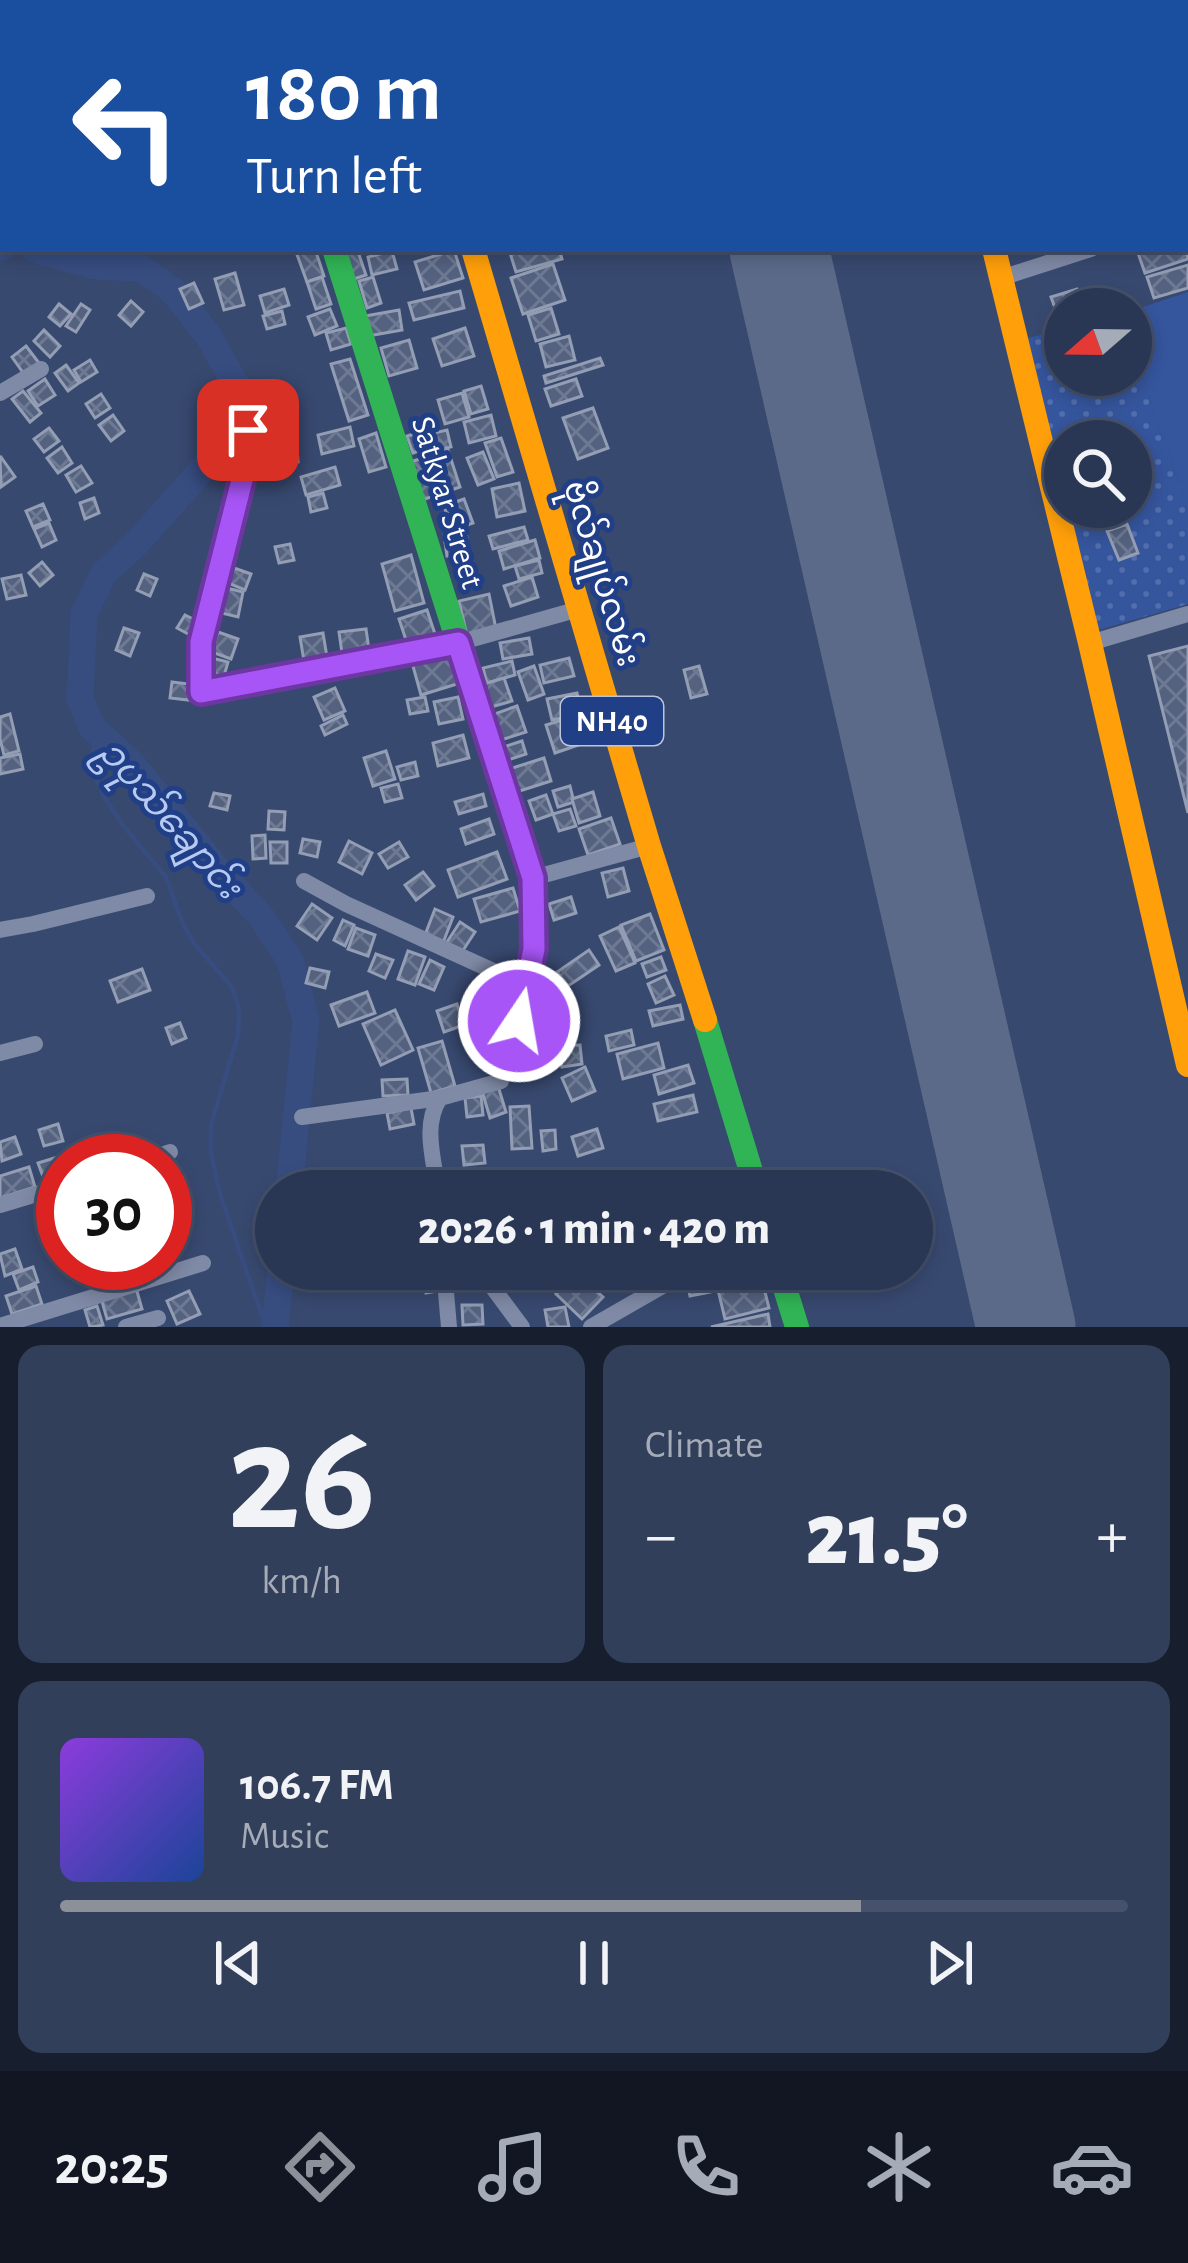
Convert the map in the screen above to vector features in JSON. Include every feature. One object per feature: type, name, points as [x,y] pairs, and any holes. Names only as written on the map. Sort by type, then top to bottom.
[{"type":"main road","name":"Satkyar Street","points":[[335,252],[533,878],[534,949],[524,986]]},
{"type":"main road","name":"ဗိုလ်ချုပ်လမ်း","points":[[474,252],[649,846],[751,1170]]},
{"type":"main road","points":[[995,252],[1188,1065]]},
{"type":"main road","points":[[785,1290],[796,1327]]},
{"type":"street","points":[[1000,278],[1082,252]]},
{"type":"street","points":[[0,393],[40,369]]},
{"type":"street","points":[[248,430],[242,480],[201,642],[201,692],[458,643],[579,609]]},
{"type":"street","points":[[1090,644],[1188,614]]},
{"type":"street","points":[[533,878],[649,846]]},
{"type":"street","points":[[302,1117],[440,1098],[501,1082],[524,986],[304,881]]},
{"type":"street","points":[[0,930],[147,896]]},
{"type":"street","points":[[0,1053],[35,1044]]},
{"type":"street","points":[[435,1170],[430,1112],[440,1098]]},
{"type":"street","points":[[0,1205],[36,1194]]},
{"type":"street","points":[[0,1326],[203,1263]]},
{"type":"street","points":[[445,1290],[448,1327]]},
{"type":"street","points":[[494,1290],[523,1327]]},
{"type":"street","points":[[591,1327],[655,1290]]},
{"type":"street","points":[[126,1327],[158,1318]]},
{"type":"shaded area","points":[[1188,292],[1188,511],[1149,396],[1152,304]]},
{"type":"shaded area","points":[[1044,334],[1044,396],[1149,396],[1188,511],[1188,604],[1095,631],[1070,528],[1152,528],[1152,420],[1044,421],[1024,339]]},
{"type":"building","points":[[296,252],[316,252],[324,276],[307,282]]},
{"type":"building","points":[[342,252],[358,252],[366,275],[351,280]]},
{"type":"building","points":[[392,252],[397,269],[372,275],[368,257]]},
{"type":"building","points":[[455,252],[463,278],[424,290],[415,262]]},
{"type":"building","points":[[560,252],[562,259],[516,272],[510,253]]},
{"type":"building","points":[[1186,252],[1188,259],[1145,273],[1138,253]]},
{"type":"building","points":[[553,264],[565,300],[523,314],[511,278]]},
{"type":"building","points":[[1188,265],[1188,288],[1154,298],[1147,277]]},
{"type":"building","points":[[235,273],[244,305],[224,310],[215,279]]},
{"type":"building","points":[[322,277],[331,304],[316,309],[307,282]]},
{"type":"building","points":[[373,277],[381,303],[367,308],[359,281]]},
{"type":"building","points":[[194,283],[203,303],[189,309],[180,289]]},
{"type":"building","points":[[284,289],[289,305],[265,313],[260,296]]},
{"type":"building","points":[[460,291],[464,308],[414,320],[409,303]]},
{"type":"building","points":[[131,301],[143,312],[131,326],[119,315]]},
{"type":"building","points":[[59,304],[71,314],[60,326],[49,317]]},
{"type":"building","points":[[81,304],[90,310],[76,332],[66,326]]},
{"type":"building","points":[[551,308],[559,334],[536,341],[528,315]]},
{"type":"building","points":[[330,309],[337,326],[315,335],[308,317]]},
{"type":"building","points":[[399,310],[402,330],[368,336],[365,316]]},
{"type":"building","points":[[282,311],[285,324],[267,329],[263,316]]},
{"type":"building","points":[[346,328],[351,344],[331,350],[326,333]]},
{"type":"building","points":[[465,328],[474,356],[442,366],[433,339]]},
{"type":"building","points":[[44,330],[60,346],[50,357],[34,341]]},
{"type":"building","points":[[569,336],[575,360],[546,367],[540,344]]},
{"type":"building","points":[[409,340],[417,368],[389,376],[381,348]]},
{"type":"building","points":[[26,346],[39,363],[24,374],[12,357]]},
{"type":"building","points":[[600,358],[603,365],[546,383],[544,376]]},
{"type":"building","points":[[350,359],[368,415],[349,421],[331,364]]},
{"type":"building","points":[[90,360],[97,372],[81,382],[74,370]]},
{"type":"building","points":[[66,365],[79,383],[68,391],[55,373]]},
{"type":"building","points":[[45,379],[55,395],[38,406],[28,391]]},
{"type":"building","points":[[576,379],[582,396],[551,406],[545,389]]},
{"type":"building","points":[[275,384],[286,406],[269,414],[259,391]]},
{"type":"building","points":[[481,386],[488,409],[471,414],[464,391]]},
{"type":"building","points":[[23,391],[41,413],[30,422],[12,399]]},
{"type":"building","points":[[462,393],[469,417],[445,424],[438,400]]},
{"type":"building","points":[[101,394],[110,408],[95,418],[86,404]]},
{"type":"building","points":[[593,408],[608,448],[578,459],[563,418]]},
{"type":"building","points":[[261,410],[270,434],[252,440],[243,417]]},
{"type":"building","points":[[113,415],[124,431],[111,441],[99,425]]},
{"type":"building","points":[[491,415],[496,436],[469,443],[464,422]]},
{"type":"building","points":[[350,427],[354,446],[322,454],[318,435]]},
{"type":"building","points":[[49,428],[59,441],[44,452],[34,439]]},
{"type":"building","points":[[429,429],[435,445],[413,453],[407,436]]},
{"type":"building","points":[[447,430],[451,447],[438,450],[434,433]]},
{"type":"building","points":[[376,433],[386,467],[369,472],[359,439]]},
{"type":"building","points":[[501,438],[513,472],[497,477],[485,443]]},
{"type":"building","points":[[62,447],[72,463],[58,473],[47,458]]},
{"type":"building","points":[[297,447],[298,462],[277,464],[276,449]]},
{"type":"building","points":[[448,450],[460,487],[419,501],[407,463]]},
{"type":"building","points":[[483,452],[494,479],[478,485],[467,458]]},
{"type":"building","points":[[0,458],[15,477],[1,487]]},
{"type":"building","points":[[81,466],[92,483],[76,492],[66,475]]},
{"type":"building","points":[[335,467],[340,485],[306,495],[301,477]]},
{"type":"building","points":[[519,483],[525,511],[497,517],[492,489]]},
{"type":"building","points":[[323,493],[327,508],[311,512],[308,497]]},
{"type":"building","points":[[94,498],[99,513],[85,519],[80,503]]},
{"type":"building","points":[[464,499],[473,523],[452,530],[444,506]]},
{"type":"building","points":[[43,504],[50,520],[33,527],[26,511]]},
{"type":"building","points":[[49,523],[56,540],[42,547],[34,529]]},
{"type":"building","points":[[524,527],[528,540],[493,549],[489,536]]},
{"type":"building","points":[[1129,528],[1138,553],[1119,560],[1107,531]]},
{"type":"building","points":[[466,532],[469,552],[447,556],[444,535]]},
{"type":"building","points":[[535,540],[540,558],[504,569],[499,551]]},
{"type":"building","points":[[290,544],[294,560],[279,563],[275,547]]},
{"type":"building","points":[[411,555],[424,603],[395,611],[382,564]]},
{"type":"building","points":[[539,560],[542,573],[519,579],[515,566]]},
{"type":"building","points":[[42,562],[53,575],[40,586],[29,573]]},
{"type":"building","points":[[234,568],[251,574],[245,590],[228,583]]},
{"type":"building","points":[[144,574],[157,579],[150,596],[137,590]]},
{"type":"building","points":[[21,575],[26,595],[7,599],[2,579]]},
{"type":"building","points":[[532,577],[538,597],[511,606],[504,586]]},
{"type":"building","points":[[223,587],[243,592],[238,617],[217,612]]},
{"type":"building","points":[[489,594],[496,629],[467,635],[459,601]]},
{"type":"building","points":[[427,610],[437,640],[409,649],[399,619]]},
{"type":"building","points":[[185,615],[197,621],[190,635],[177,628]]},
{"type":"building","points":[[124,628],[139,633],[130,656],[116,650]]},
{"type":"building","points":[[366,629],[369,650],[342,653],[339,632]]},
{"type":"building","points":[[218,632],[238,639],[231,659],[212,652]]},
{"type":"building","points":[[323,633],[327,657],[304,661],[300,637]]},
{"type":"building","points":[[529,638],[532,654],[503,659],[500,643]]},
{"type":"building","points":[[1188,646],[1188,813],[1149,656]]},
{"type":"building","points":[[446,649],[457,684],[421,695],[411,659]]},
{"type":"building","points":[[208,657],[228,662],[224,676],[204,671]]},
{"type":"building","points":[[569,658],[574,676],[544,683],[540,665]]},
{"type":"building","points":[[512,661],[515,675],[487,683],[483,668]]},
{"type":"building","points":[[534,666],[544,694],[528,700],[518,672]]},
{"type":"building","points":[[699,666],[707,694],[691,698],[684,670]]},
{"type":"building","points":[[504,678],[512,701],[488,708],[481,685]]},
{"type":"building","points":[[172,682],[189,684],[188,700],[170,698]]},
{"type":"building","points":[[335,688],[345,711],[324,720],[314,697]]},
{"type":"building","points":[[577,693],[582,714],[552,720],[547,699]]},
{"type":"building","points":[[425,697],[428,711],[410,714],[407,700]]},
{"type":"building","points":[[458,697],[463,719],[439,724],[434,702]]},
{"type":"building","points":[[517,706],[526,732],[498,741],[489,716]]},
{"type":"building","points":[[10,714],[19,751],[4,755],[0,717]]},
{"type":"building","points":[[582,714],[590,741],[555,753],[546,725]]},
{"type":"building","points":[[343,715],[347,724],[325,735],[321,726]]},
{"type":"building","points":[[463,735],[469,758],[438,766],[433,743]]},
{"type":"building","points":[[522,741],[526,754],[499,763],[494,750]]},
{"type":"building","points":[[386,751],[395,779],[373,786],[364,758]]},
{"type":"building","points":[[20,754],[23,769],[0,774],[0,758]]},
{"type":"building","points":[[544,758],[551,781],[510,794],[503,771]]},
{"type":"building","points":[[415,762],[418,776],[401,780],[397,767]]},
{"type":"building","points":[[398,784],[402,798],[385,802],[381,788]]},
{"type":"building","points":[[570,786],[574,802],[558,807],[553,791]]},
{"type":"building","points":[[593,792],[600,816],[579,823],[572,799]]},
{"type":"building","points":[[214,793],[230,796],[227,810],[210,806]]},
{"type":"building","points":[[483,794],[486,806],[459,814],[455,802]]},
{"type":"building","points":[[546,795],[553,814],[536,820],[529,801]]},
{"type":"building","points":[[570,809],[576,826],[559,831],[553,814]]},
{"type":"building","points":[[269,811],[285,812],[284,830],[268,829]]},
{"type":"building","points":[[611,818],[620,844],[588,855],[579,829]]},
{"type":"building","points":[[489,819],[494,834],[466,844],[461,829]]},
{"type":"building","points":[[265,835],[266,858],[253,859],[252,836]]},
{"type":"building","points":[[303,839],[320,842],[317,857],[300,853]]},
{"type":"building","points":[[349,841],[372,853],[362,874],[339,862]]},
{"type":"building","points":[[270,842],[287,842],[287,863],[271,863]]},
{"type":"building","points":[[399,842],[408,857],[388,868],[379,854]]},
{"type":"building","points":[[497,852],[507,879],[458,897],[448,870]]},
{"type":"building","points":[[623,868],[629,891],[608,897],[602,873]]},
{"type":"building","points":[[423,872],[434,886],[416,900],[405,885]]},
{"type":"building","points":[[513,888],[520,911],[481,922],[474,899]]},
{"type":"building","points":[[571,897],[576,913],[554,920],[549,904]]},
{"type":"building","points":[[312,904],[332,918],[317,940],[297,926]]},
{"type":"building","points":[[435,909],[453,917],[441,948],[423,940]]},
{"type":"building","points":[[650,914],[664,950],[636,961],[621,925]]},
{"type":"building","points":[[343,920],[354,925],[345,946],[334,940]]},
{"type":"building","points":[[460,922],[475,932],[460,955],[445,945]]},
{"type":"building","points":[[619,927],[635,963],[616,971],[600,936]]},
{"type":"building","points":[[356,928],[375,935],[368,956],[348,949]]},
{"type":"building","points":[[589,950],[599,965],[568,986],[557,972]]},
{"type":"building","points":[[408,951],[425,957],[415,985],[398,979]]},
{"type":"building","points":[[376,954],[393,960],[385,978],[369,971]]},
{"type":"building","points":[[661,957],[666,970],[647,977],[642,964]]},
{"type":"building","points":[[430,960],[444,967],[434,990],[419,984]]},
{"type":"building","points":[[310,968],[329,972],[325,988],[306,983]]},
{"type":"building","points":[[142,969],[150,990],[118,1002],[110,981]]},
{"type":"building","points":[[665,976],[674,995],[656,1003],[648,984]]},
{"type":"building","points":[[551,984],[568,994],[557,1013],[541,1004]]},
{"type":"building","points":[[367,992],[375,1013],[339,1026],[331,1005]]},
{"type":"building","points":[[457,1004],[464,1025],[444,1032],[437,1011]]},
{"type":"building","points":[[680,1005],[683,1019],[653,1026],[649,1011]]},
{"type":"building","points":[[395,1010],[413,1050],[381,1065],[363,1024]]},
{"type":"building","points":[[562,1021],[565,1042],[544,1044],[541,1023]]},
{"type":"building","points":[[488,1022],[498,1043],[472,1056],[462,1035]]},
{"type":"building","points":[[180,1023],[186,1038],[172,1044],[166,1028]]},
{"type":"building","points":[[631,1030],[634,1045],[609,1051],[606,1036]]},
{"type":"building","points":[[442,1041],[455,1086],[431,1093],[418,1048]]},
{"type":"building","points":[[658,1043],[664,1068],[623,1079],[617,1054]]},
{"type":"building","points":[[580,1045],[582,1064],[562,1067],[560,1046]]},
{"type":"building","points":[[552,1049],[554,1063],[531,1065],[529,1051]]},
{"type":"building","points":[[688,1065],[694,1083],[659,1094],[654,1075]]},
{"type":"building","points":[[585,1067],[595,1091],[572,1101],[562,1078]]},
{"type":"building","points":[[407,1079],[408,1095],[383,1096],[382,1080]]},
{"type":"building","points":[[498,1086],[506,1112],[490,1118],[482,1091]]},
{"type":"building","points":[[693,1095],[697,1112],[658,1121],[654,1104]]},
{"type":"building","points":[[481,1096],[483,1115],[467,1117],[465,1098]]},
{"type":"building","points":[[529,1106],[532,1148],[512,1149],[510,1107]]},
{"type":"building","points":[[411,1108],[414,1124],[390,1129],[387,1113]]},
{"type":"building","points":[[58,1124],[61,1134],[40,1134],[39,1130]]},
{"type":"building","points":[[597,1129],[603,1148],[578,1156],[572,1137]]},
{"type":"building","points":[[555,1130],[556,1149],[543,1151],[541,1131]]},
{"type":"building","points":[[15,1137],[21,1154],[2,1161],[0,1142]]},
{"type":"building","points":[[483,1145],[485,1163],[464,1165],[462,1146]]},
{"type":"building","points":[[29,1167],[35,1187],[0,1198],[0,1176]]},
{"type":"building","points":[[15,1249],[22,1269],[5,1276],[0,1254]]},
{"type":"building","points":[[33,1267],[36,1283],[19,1290],[13,1274]]},
{"type":"building","points":[[36,1286],[42,1304],[12,1314],[6,1296]]},
{"type":"building","points":[[137,1290],[142,1309],[107,1319],[101,1298]]},
{"type":"building","points":[[560,1290],[595,1290],[603,1297],[582,1319],[556,1294]]},
{"type":"building","points":[[718,1290],[764,1290],[769,1308],[725,1319]]},
{"type":"building","points":[[189,1291],[200,1314],[177,1324],[167,1301]]},
{"type":"building","points":[[462,1305],[482,1305],[483,1324],[463,1325]]},
{"type":"building","points":[[97,1306],[103,1325],[90,1327],[85,1310]]},
{"type":"building","points":[[565,1307],[569,1327],[548,1327],[545,1310]]},
{"type":"building","points":[[768,1314],[770,1327],[711,1327]]},
{"type":"waterway","name":"ဥပုသ်ချောင်း","points":[[46,252],[95,266],[140,268],[172,290],[208,335],[236,385],[230,428],[209,462],[104,573],[84,614],[80,698],[92,727],[133,765],[262,918],[290,960],[306,1021],[291,1170]]},
{"type":"waterway","points":[[92,727],[95,776],[103,795],[166,877],[182,922],[195,945],[232,987],[239,1008],[238,1036],[211,1124],[211,1154],[266,1327]]},
{"type":"waterway","name":"ဥပုသ်ချောင်း","points":[[275,1327],[279,1290]]},
{"type":"runway","points":[[780,252],[1026,1327]]},
{"type":"traffic: fast","points":[[335,252],[488,737]]},
{"type":"traffic: fast","points":[[705,1020],[751,1170]]},
{"type":"traffic: fast","points":[[786,1290],[797,1327]]},
{"type":"traffic: slow","points":[[474,252],[705,1020]]},
{"type":"traffic: slow","points":[[995,252],[1188,1065]]},
{"type":"traffic: jam","points":[[488,737],[533,878],[534,949],[524,985]]},
{"type":"route","points":[[248,430],[242,480],[201,642],[201,692],[458,643],[533,878],[534,949],[519,1021]]}]
